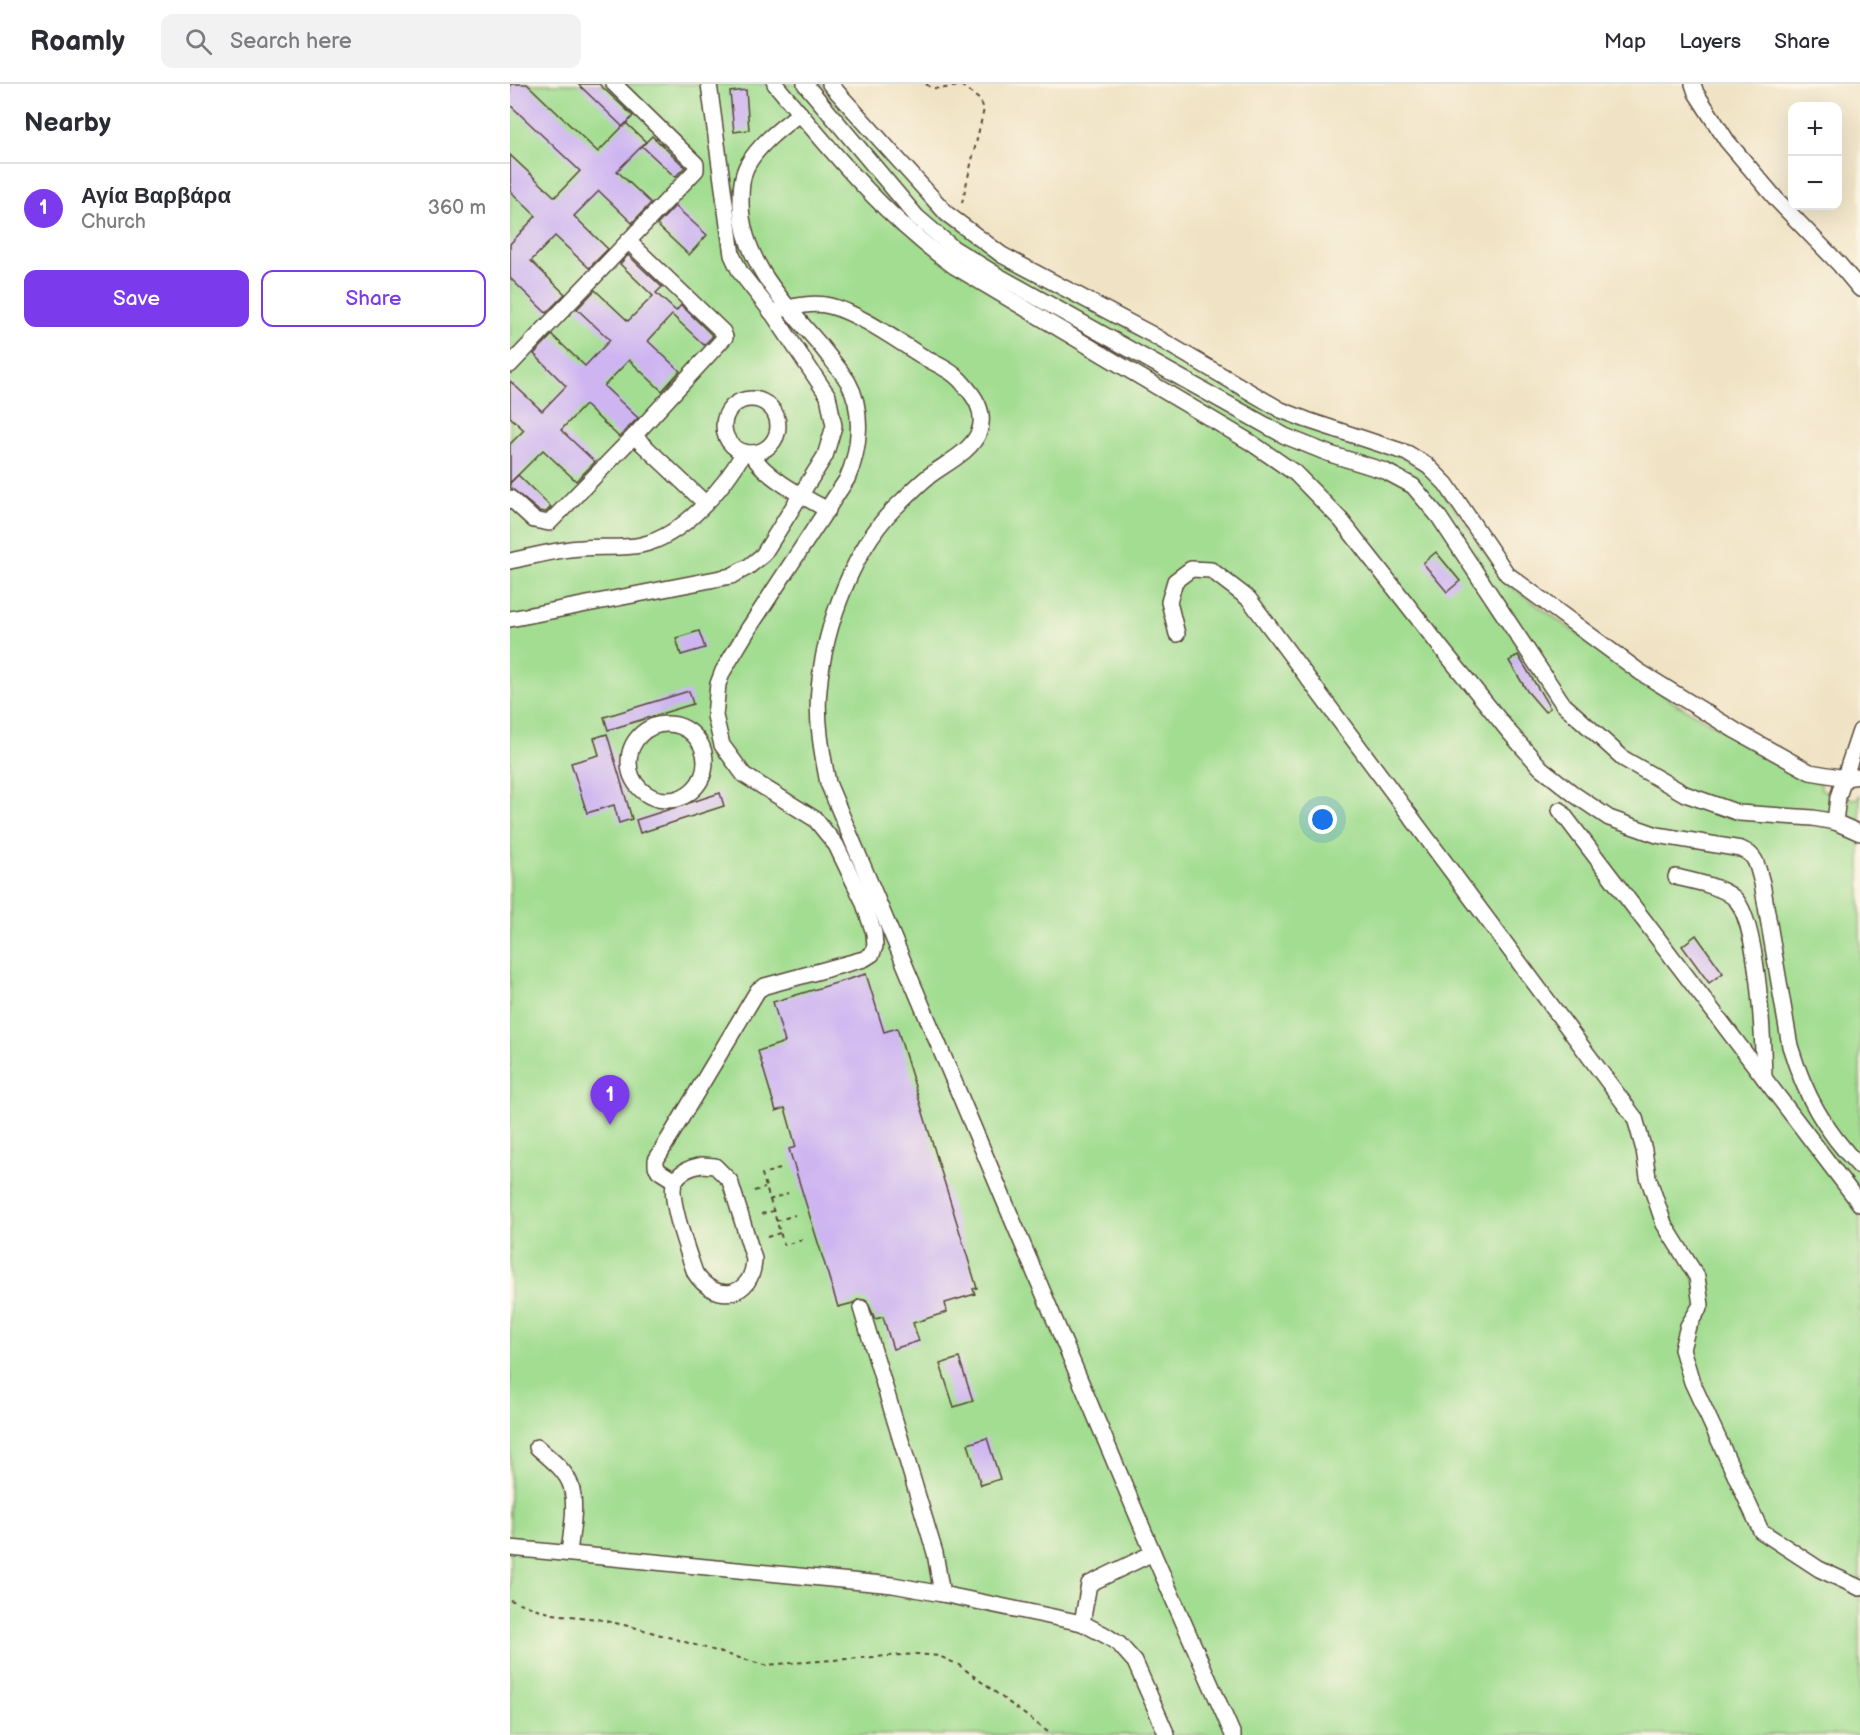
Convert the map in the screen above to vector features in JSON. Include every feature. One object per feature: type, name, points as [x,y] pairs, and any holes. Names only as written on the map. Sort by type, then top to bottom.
[{"type":"street","points":[[511,363],[696,170],[696,164],[614,84]]},
{"type":"street","points":[[510,619],[731,576],[748,567],[763,555],[825,456],[834,426],[828,396],[771,312],[740,272],[732,255],[710,84]]},
{"type":"street","points":[[775,84],[894,218],[930,249],[1001,294],[1250,442],[1295,473],[1341,520],[1510,734],[1541,768],[1575,795],[1609,818],[1629,826],[1658,835],[1741,849],[1750,853],[1754,857],[1762,883],[1786,1027],[1796,1066],[1817,1113],[1831,1134],[1860,1167]]},
{"type":"street","points":[[805,84],[917,217],[953,248],[995,274],[1285,436],[1330,454],[1385,471],[1413,486],[1439,517],[1563,704],[1624,759],[1685,794],[1739,813],[1813,818],[1835,822],[1860,833]]},
{"type":"street","points":[[831,84],[907,171],[956,221],[1002,255],[1151,334],[1281,410],[1407,453],[1428,466],[1446,484],[1507,574],[1527,591],[1640,672],[1736,731],[1810,772],[1852,777]]},
{"type":"street","points":[[1693,84],[1696,93],[1727,141],[1777,200],[1860,289]]},
{"type":"street","points":[[675,1181],[659,1171],[656,1166],[663,1145],[758,990],[765,986],[864,959],[872,954],[875,946],[874,933],[863,902],[836,845],[815,819],[744,775],[722,745],[716,716],[718,684],[723,671],[828,510],[854,464],[859,432],[849,383],[788,308],[752,256],[741,218],[742,178],[747,165],[770,137],[800,113]]},
{"type":"street","points":[[510,498],[534,520],[549,523],[634,436],[725,337],[723,332],[628,241]]},
{"type":"street","points":[[771,312],[788,308],[829,305],[858,318],[958,377],[976,399],[982,413],[979,432],[971,446],[928,477],[898,504],[877,528],[846,584],[832,622],[819,688],[822,752],[828,783],[1153,1553],[1233,1735]]},
{"type":"street","points":[[634,436],[705,503]]},
{"type":"street","points":[[510,561],[582,548],[639,546],[657,541],[676,531],[705,503],[747,452],[757,464],[801,495],[828,510]]},
{"type":"street","points":[[1177,634],[1169,602],[1175,580],[1191,569],[1211,570],[1249,599],[1635,1118],[1644,1150],[1648,1177],[1664,1224],[1696,1277],[1701,1305],[1688,1326],[1682,1348],[1692,1382],[1740,1489],[1761,1531],[1819,1569],[1860,1588]]},
{"type":"street","points":[[668,723],[677,725],[693,734],[703,749],[705,768],[702,777],[698,785],[684,797],[656,799],[640,790],[630,774],[628,765],[631,747],[642,732],[650,727],[668,723]]},
{"type":"street","points":[[1835,822],[1838,797],[1852,777],[1860,731]]},
{"type":"street","points":[[703,749],[722,745]]},
{"type":"street","points":[[1560,810],[1860,1204]]},
{"type":"street","points":[[1676,877],[1709,886],[1733,897],[1742,909],[1756,962],[1764,1078]]},
{"type":"street","points":[[702,1165],[715,1166],[730,1181],[754,1259],[753,1269],[744,1285],[734,1291],[721,1293],[710,1290],[701,1283],[695,1273],[672,1197],[675,1181],[684,1171],[693,1166],[702,1165]]},
{"type":"street","points":[[861,1308],[935,1553],[942,1594]]},
{"type":"street","points":[[537,1447],[560,1469],[571,1486],[573,1508],[569,1553]]},
{"type":"street","points":[[510,1548],[893,1586],[1082,1623],[1119,1644],[1135,1662],[1167,1735]]},
{"type":"street","points":[[1082,1623],[1089,1584],[1153,1553]]},
{"type":"path","points":[[926,84],[928,87],[937,89],[962,86],[980,100],[984,109],[956,221]]},
{"type":"path","points":[[780,1169],[762,1174],[765,1188],[783,1245],[802,1240]]},
{"type":"path","points":[[754,1191],[765,1188]]},
{"type":"path","points":[[769,1200],[788,1193]]},
{"type":"path","points":[[761,1214],[773,1211]]},
{"type":"path","points":[[776,1221],[795,1215]]},
{"type":"path","points":[[767,1237],[780,1233]]},
{"type":"path","points":[[510,1600],[552,1614],[597,1618],[637,1628],[764,1665],[916,1654],[939,1656],[959,1665],[1052,1735]]},
{"type":"green space","points":[[510,84],[821,84],[937,213],[1151,342],[1272,410],[1404,457],[1433,478],[1506,583],[1676,704],[1821,783],[1821,789],[1838,797],[1857,799],[1860,795],[1860,1735],[510,1735]]},
{"type":"building","points":[[510,84],[527,84],[598,152],[626,123],[646,142],[617,171],[651,203],[632,223],[599,191],[574,216],[608,249],[589,268],[555,236],[531,261],[565,294],[546,313],[510,278],[510,244],[536,216],[510,191],[510,155],[555,197],[580,171],[510,105]]},
{"type":"building","points":[[578,84],[599,84],[633,116],[623,127]]},
{"type":"building","points":[[746,90],[749,130],[734,132],[730,92]]},
{"type":"building","points":[[652,136],[685,167],[675,177],[642,146]]},
{"type":"building","points":[[675,206],[707,235],[689,255],[657,225]]},
{"type":"building","points":[[628,255],[662,287],[656,293],[676,311],[681,305],[713,336],[704,345],[672,315],[648,341],[680,371],[662,391],[629,360],[604,386],[638,418],[619,437],[585,405],[561,430],[595,462],[576,481],[543,450],[510,483],[510,444],[524,430],[510,417],[510,381],[542,411],[566,386],[534,354],[552,335],[585,366],[610,340],[577,309],[595,290],[628,321],[653,296],[620,264]]},
{"type":"building","points":[[518,475],[551,507],[546,512],[539,511],[510,487],[510,483]]},
{"type":"building","points":[[1436,552],[1460,581],[1447,592],[1423,563]]},
{"type":"building","points":[[699,631],[705,648],[681,655],[676,638]]},
{"type":"building","points":[[1518,655],[1550,708],[1545,712],[1527,691],[1509,661]]},
{"type":"building","points":[[689,691],[693,704],[608,730],[604,717]]},
{"type":"building","points":[[607,734],[632,819],[619,823],[614,805],[587,813],[571,763],[599,755],[594,738]]},
{"type":"building","points":[[720,793],[724,806],[640,833],[636,820]]},
{"type":"building","points":[[1696,935],[1723,973],[1709,983],[1682,946]]},
{"type":"building","points":[[866,974],[884,1032],[897,1028],[977,1288],[973,1289],[975,1294],[945,1303],[947,1312],[913,1323],[919,1341],[893,1349],[883,1317],[875,1319],[867,1301],[859,1299],[838,1307],[789,1149],[796,1147],[785,1108],[776,1111],[758,1051],[785,1042],[773,1002]]},
{"type":"building","points":[[959,1358],[973,1401],[954,1407],[940,1364]]},
{"type":"building","points":[[987,1438],[1000,1479],[981,1485],[968,1444]]},
{"type":"place","name":"Αγία Βαρβάρα","points":[[610,1125]]}]
